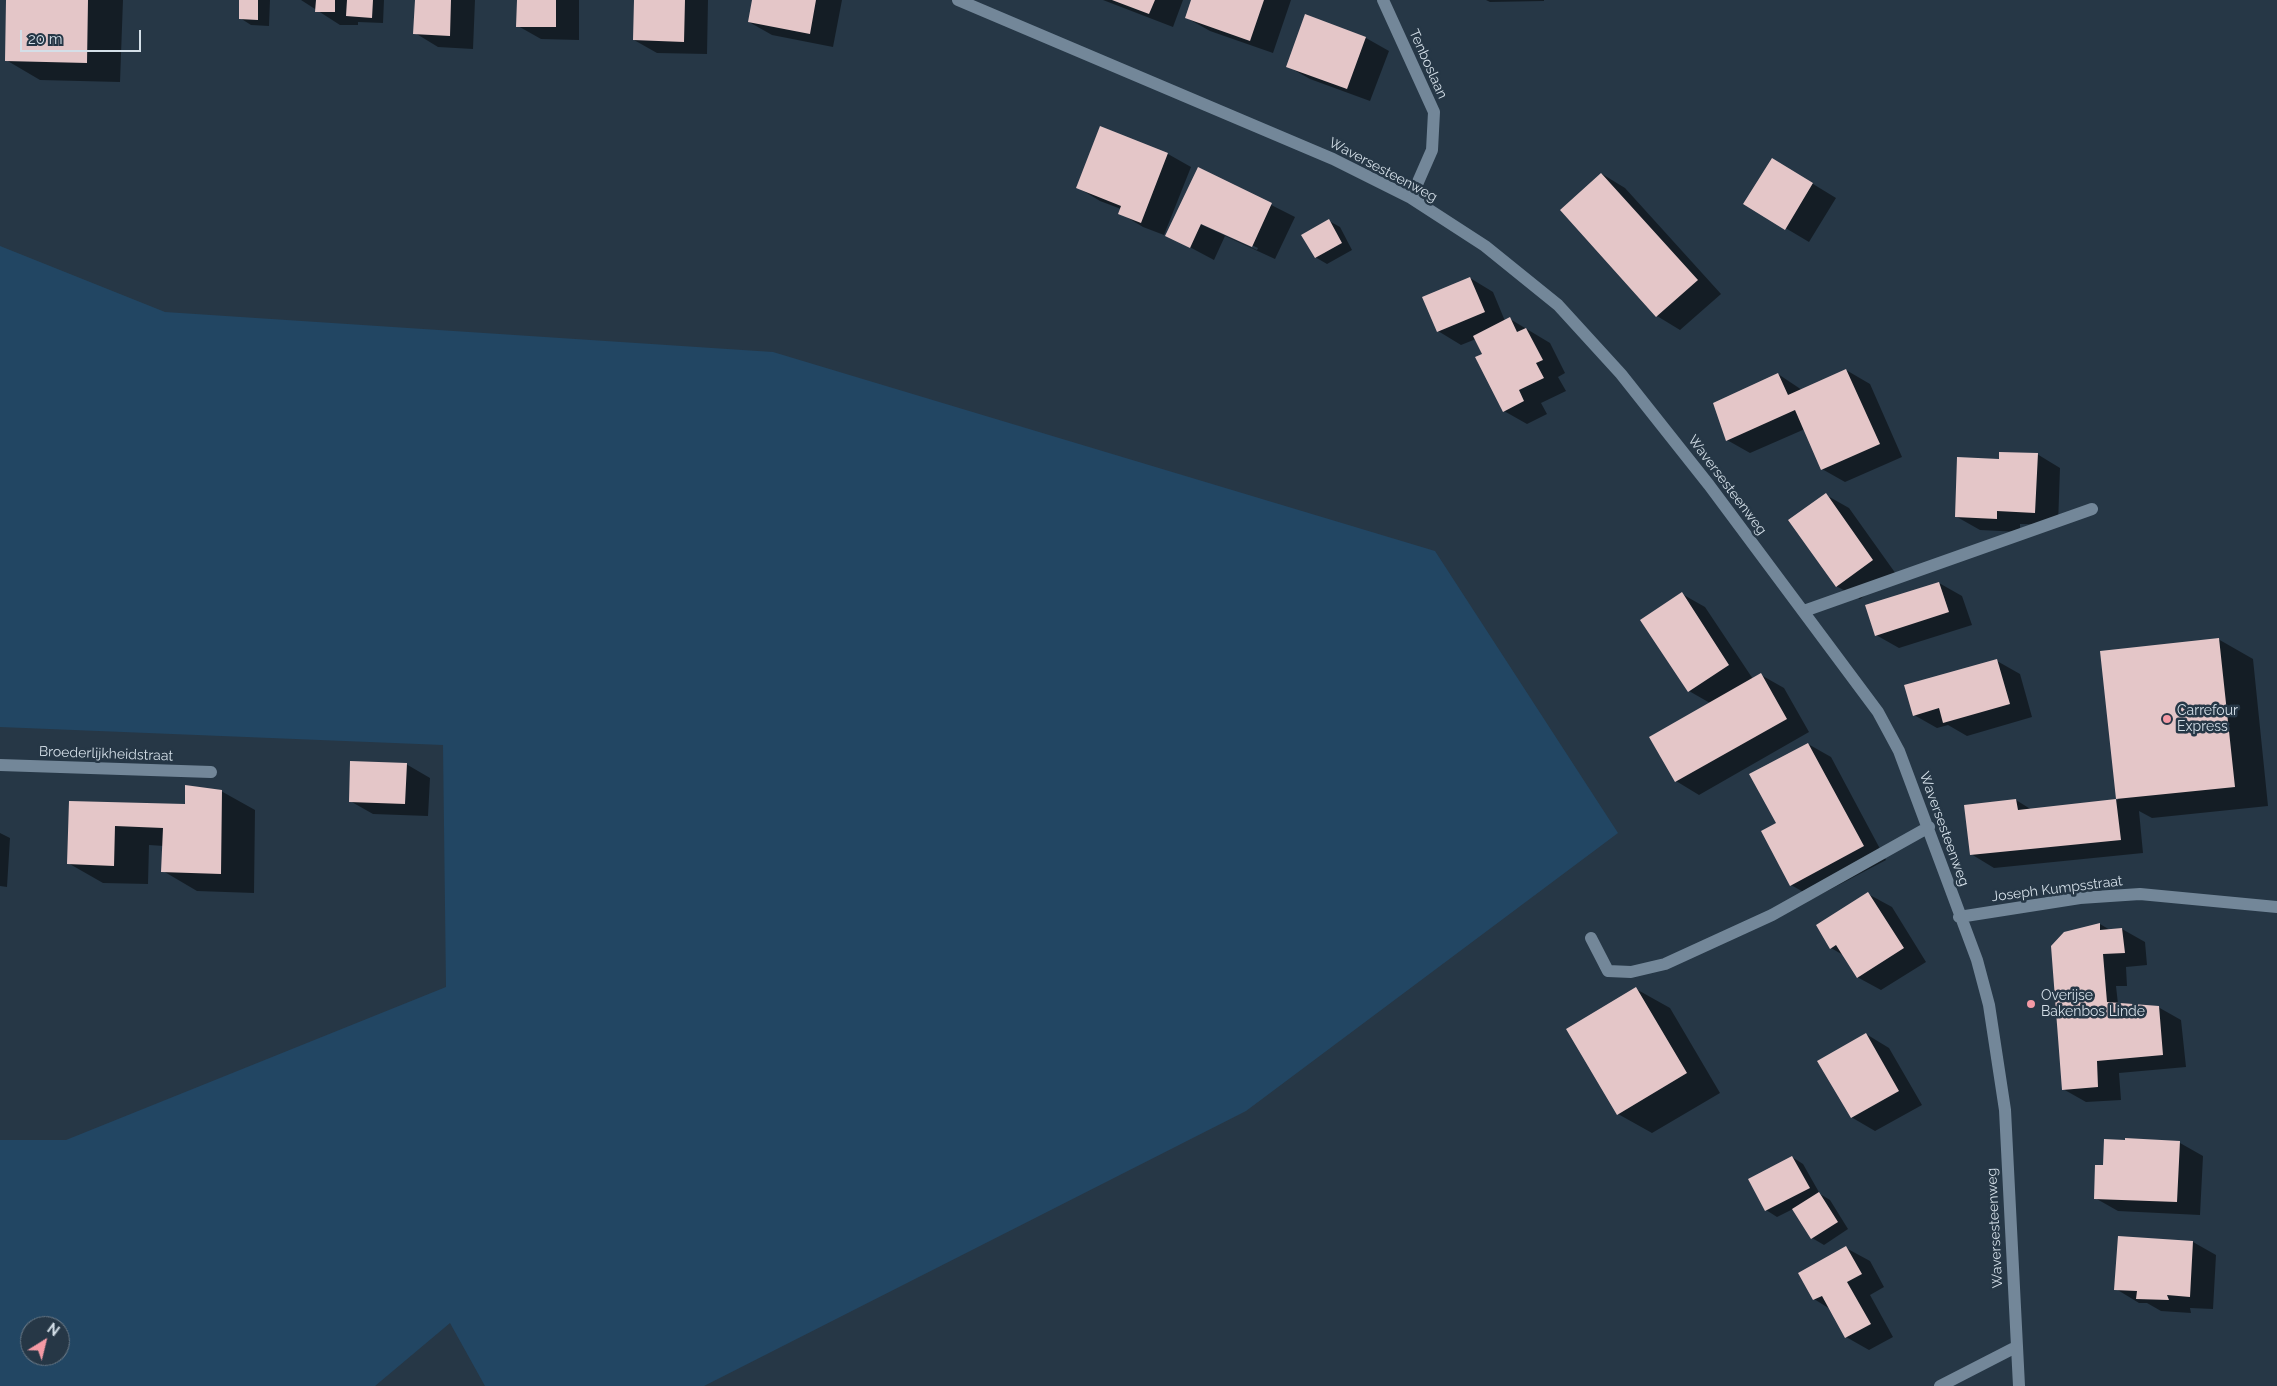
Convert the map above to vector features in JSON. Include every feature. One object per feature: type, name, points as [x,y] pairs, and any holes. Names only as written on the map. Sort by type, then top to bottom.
[{"type":"street","name":"Waversesteenweg","points":[[958,0],[1333,159],[1411,198],[1485,246],[1558,305],[1621,374],[1669,433],[1878,712],[1899,751],[1929,827],[1977,960],[1989,1005],[2005,1110],[2019,1386]]},
{"type":"street","name":"Tenboslaan","points":[[1383,0],[1434,112],[1432,150],[1411,198]]},
{"type":"street","points":[[1804,612],[2092,508]]},
{"type":"street","name":"Broederlijkheidstraat","points":[[0,765],[211,772]]},
{"type":"street","points":[[1591,938],[1608,971],[1631,972],[1665,964],[1772,915],[1929,827]]},
{"type":"street","name":"Joseph Kumpsstraat","points":[[1960,917],[2080,898],[2140,894],[2277,907]]},
{"type":"street","points":[[1940,1386],[2016,1343]]},
{"type":"shaded area","points":[[0,246],[165,312],[773,352],[1435,551],[1618,833],[1246,1111],[704,1386],[485,1386],[450,1323],[375,1386],[0,1386],[0,1140],[66,1140],[446,987],[443,745],[0,727]]},
{"type":"building","points":[[6,0],[88,0],[87,63],[5,61]]},
{"type":"building","points":[[239,0],[258,0],[258,20],[239,19]]},
{"type":"building","points":[[316,0],[335,0],[335,12],[315,12]]},
{"type":"building","points":[[347,0],[373,0],[372,18],[346,16]]},
{"type":"building","points":[[415,0],[451,0],[450,36],[413,34]]},
{"type":"building","points":[[517,0],[556,0],[556,27],[516,27]]},
{"type":"building","points":[[634,0],[685,0],[684,42],[633,40]]},
{"type":"building","points":[[752,0],[816,0],[810,34],[748,22]]},
{"type":"building","points":[[1112,0],[1155,0],[1149,14]]},
{"type":"building","points":[[1191,0],[1264,0],[1250,41],[1185,18]]},
{"type":"building","points":[[1305,14],[1366,37],[1347,89],[1286,67]]},
{"type":"building","points":[[1100,126],[1168,153],[1141,223],[1118,214],[1121,206],[1076,188]]},
{"type":"building","points":[[1772,158],[1813,183],[1785,230],[1743,204]]},
{"type":"building","points":[[1198,167],[1272,203],[1252,247],[1201,224],[1190,248],[1165,236]]},
{"type":"building","points":[[1601,173],[1698,280],[1656,317],[1560,210]]},
{"type":"building","points":[[1329,219],[1342,243],[1315,258],[1301,235]]},
{"type":"building","points":[[1470,277],[1485,312],[1437,332],[1422,297]]},
{"type":"building","points":[[1510,317],[1517,332],[1526,328],[1543,360],[1536,363],[1544,378],[1519,390],[1524,401],[1503,412],[1475,357],[1482,354],[1473,336]]},
{"type":"building","points":[[1846,369],[1880,444],[1821,470],[1795,410],[1726,441],[1713,403],[1778,373],[1788,395]]},
{"type":"building","points":[[1999,452],[2038,453],[2035,513],[1997,511],[1997,519],[1955,517],[1957,457],[1999,459]]},
{"type":"building","points":[[1826,493],[1873,560],[1836,587],[1788,520]]},
{"type":"building","points":[[1939,582],[1949,612],[1875,636],[1865,605]]},
{"type":"building","points":[[1682,592],[1729,665],[1688,692],[1640,620]]},
{"type":"building","name":"Carrefour Express","points":[[2219,638],[2235,787],[2116,799],[2100,651]]},
{"type":"building","points":[[1997,659],[2010,704],[1943,723],[1939,708],[1913,716],[1904,685]]},
{"type":"building","points":[[1761,673],[1787,719],[1675,782],[1649,737]]},
{"type":"building","points":[[1808,743],[1864,846],[1790,886],[1761,831],[1776,823],[1749,774]]},
{"type":"building","points":[[350,761],[407,763],[405,804],[349,802]]},
{"type":"building","points":[[185,785],[222,790],[221,874],[161,872],[163,828],[115,826],[114,866],[67,864],[69,801],[185,804]]},
{"type":"building","points":[[2016,799],[2018,810],[2116,799],[2121,840],[1970,855],[1964,805]]},
{"type":"building","points":[[1868,892],[1904,948],[1857,978],[1836,945],[1830,949],[1816,925]]},
{"type":"building","points":[[2100,923],[2100,930],[2122,928],[2125,953],[2103,954],[2107,1002],[2159,1006],[2163,1055],[2097,1061],[2098,1087],[2062,1090],[2051,946],[2064,932]]},
{"type":"building","points":[[1636,987],[1687,1073],[1617,1115],[1566,1029]]},
{"type":"building","points":[[1866,1033],[1899,1091],[1851,1118],[1817,1061]]},
{"type":"building","points":[[2125,1138],[2180,1141],[2177,1202],[2094,1199],[2095,1165],[2103,1165],[2104,1139],[2125,1140]]},
{"type":"building","points":[[1792,1156],[1810,1188],[1765,1211],[1748,1179]]},
{"type":"building","points":[[1819,1192],[1838,1222],[1811,1239],[1792,1209]]},
{"type":"building","points":[[2118,1236],[2193,1241],[2190,1297],[2167,1295],[2169,1300],[2136,1299],[2137,1291],[2114,1290]]},
{"type":"building","points":[[1846,1246],[1862,1274],[1847,1282],[1871,1324],[1845,1338],[1822,1296],[1813,1300],[1798,1273]]},
{"type":"place","name":"Carrefour Express","points":[[2167,719]]},
{"type":"place","name":"Overijse Bakenbos Linde","points":[[2031,1004]]}]
